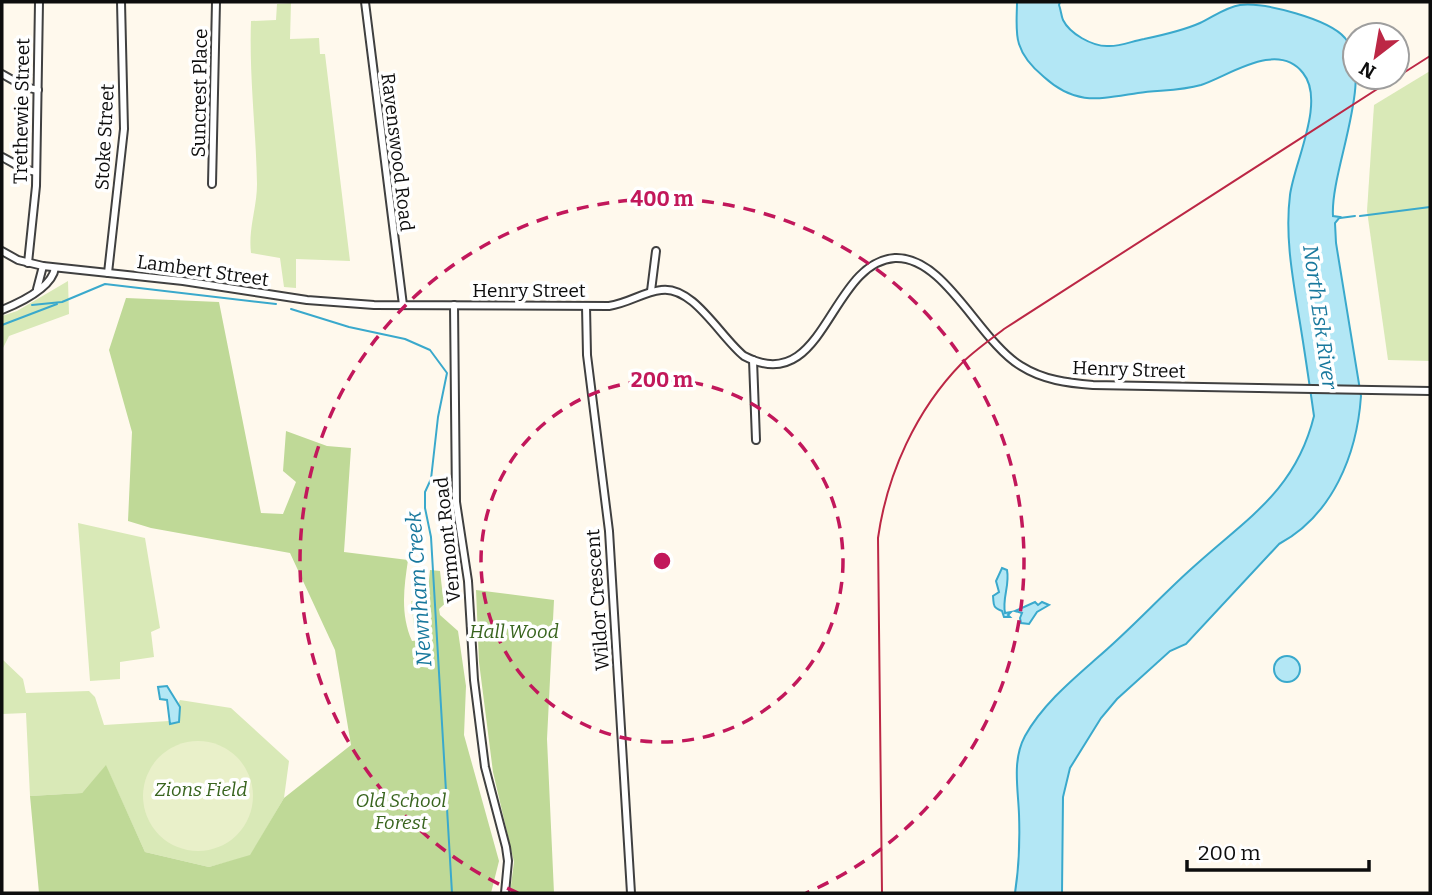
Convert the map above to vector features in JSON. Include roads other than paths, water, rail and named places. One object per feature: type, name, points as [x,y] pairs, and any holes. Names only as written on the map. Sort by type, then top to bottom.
[{"type":"street","name":"Trethewie Street","points":[[28,263],[36,172],[38,2]]},
{"type":"street","name":"Stoke Street","points":[[108,273],[124,129],[121,2]]},
{"type":"street","name":"Suncrest Place","points":[[212,184],[216,2]]},
{"type":"street","name":"Ravenswood Road","points":[[365,2],[402,305]]},
{"type":"street","points":[[2,74],[25,87],[38,90]]},
{"type":"street","points":[[2,157],[36,172]]},
{"type":"street","name":"Lambert Street","points":[[2,251],[28,263],[55,268],[307,300],[402,305]]},
{"type":"street","points":[[651,291],[656,251]]},
{"type":"street","name":"Henry Street","points":[[402,305],[623,304],[651,291],[664,289],[685,295],[734,348],[753,360],[781,362],[804,352],[816,340],[851,285],[864,270],[881,261],[900,258],[920,263],[935,273],[1003,353],[1022,367],[1048,378],[1093,385],[1430,391]]},
{"type":"street","points":[[37,289],[43,266]]},
{"type":"street","points":[[2,310],[47,285],[55,268]]},
{"type":"street","name":"Vermont Road","points":[[454,305],[456,502],[468,581],[474,680],[485,767],[508,861],[505,893]]},
{"type":"street","name":"Wildor Crescent","points":[[586,306],[587,355],[609,531],[631,893]]},
{"type":"street","points":[[753,360],[756,440]]},
{"type":"water","name":"North Esk River","points":[[1017,2],[1060,2],[1063,20],[1071,30],[1088,41],[1107,46],[1179,31],[1235,6],[1264,6],[1311,18],[1341,34],[1341,91],[1355,91],[1334,197],[1333,216],[1340,217],[1335,223],[1336,243],[1361,396],[1359,418],[1348,461],[1328,500],[1314,517],[1298,532],[1279,544],[1186,644],[1170,651],[1117,699],[1101,718],[1070,768],[1063,797],[1062,893],[1015,893],[1019,844],[1017,764],[1025,736],[1049,703],[1068,684],[1265,503],[1294,466],[1314,416],[1288,224],[1290,195],[1307,132],[1311,99],[1309,85],[1303,73],[1292,64],[1280,60],[1253,63],[1193,87],[1100,98],[1078,96],[1067,93],[1036,70],[1021,49],[1017,29]]},
{"type":"water","points":[[1002,568],[1007,570],[1004,607],[1005,613],[1011,612],[1008,615],[1010,617],[1004,617],[994,604],[993,596],[999,592],[996,581]]},
{"type":"water","points":[[1035,602],[1038,605],[1042,602],[1049,605],[1037,612],[1029,624],[1021,623],[1022,613],[1015,611]]},
{"type":"water","points":[[1287,656],[1296,660],[1300,669],[1296,678],[1287,682],[1278,678],[1274,669],[1278,660]]},
{"type":"water","points":[[167,686],[180,707],[179,722],[170,724],[167,700],[160,699],[158,687]]},
{"type":"waterway","points":[[1360,216],[1430,207]]},
{"type":"waterway","points":[[1340,218],[1355,216]]},
{"type":"waterway","name":"Newnham Creek","points":[[32,305],[62,302],[105,284],[276,304]]},
{"type":"waterway","points":[[2,325],[57,304]]},
{"type":"waterway","name":"Newnham Creek","points":[[291,309],[349,327],[405,339],[430,350],[447,373],[438,417],[431,479],[425,492],[425,508],[431,537],[452,893]]},
{"type":"railway","points":[[1411,68],[1430,56]]},
{"type":"railway","points":[[882,893],[878,538],[888,490],[918,422],[931,401],[962,363],[1004,329],[1374,91]]},
{"type":"park label","name":"Hall Wood","points":[[514,631]]},
{"type":"park label","name":"Zions Field","points":[[201,789]]},
{"type":"park label","name":"Old School Forest","points":[[401,811]]}]
